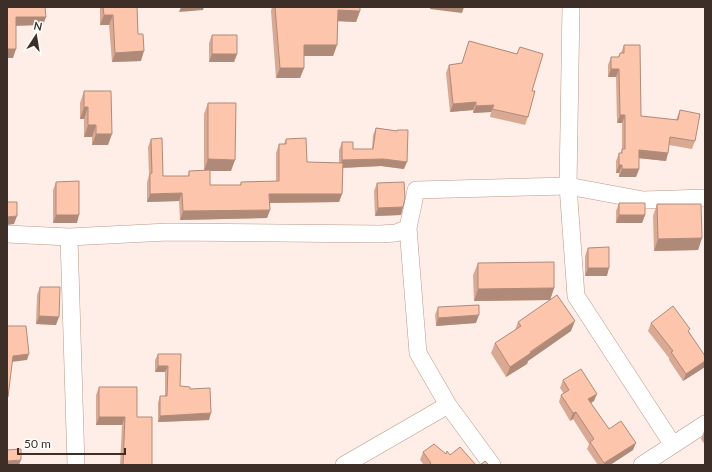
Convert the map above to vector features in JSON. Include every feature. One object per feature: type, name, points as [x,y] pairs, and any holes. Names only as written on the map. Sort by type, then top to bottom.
[{"type":"street","points":[[570,7],[568,186],[576,296],[674,444]]},
{"type":"street","points":[[492,465],[448,405],[418,353],[408,228],[416,190],[568,186],[642,200],[705,198]]},
{"type":"street","points":[[7,234],[69,237],[168,232],[380,234],[396,233],[408,228]]},
{"type":"street","points":[[69,237],[76,465]]},
{"type":"street","points":[[344,465],[448,405]]},
{"type":"street","points":[[642,465],[705,424]]},
{"type":"building","points":[[7,7],[45,7],[46,17],[16,17],[16,49],[7,49]]},
{"type":"building","points":[[103,7],[137,7],[138,34],[143,34],[144,51],[115,53],[113,15],[104,15]]},
{"type":"building","points":[[275,7],[360,7],[360,11],[338,10],[337,45],[304,45],[304,68],[280,68]]},
{"type":"building","points":[[212,35],[237,35],[237,54],[212,54]]},
{"type":"building","points":[[469,41],[517,54],[520,47],[543,54],[532,91],[535,91],[528,117],[492,109],[494,105],[476,106],[476,102],[453,104],[449,65],[462,63]]},
{"type":"building","points":[[624,45],[640,45],[641,116],[678,120],[680,110],[700,114],[695,141],[670,137],[668,153],[639,150],[639,169],[622,169],[622,165],[619,165],[619,153],[622,153],[622,149],[625,149],[625,115],[620,115],[619,69],[611,69],[611,57],[619,57],[620,53],[624,53]]},
{"type":"building","points":[[84,91],[111,91],[112,134],[96,134],[96,125],[88,125],[88,107],[84,107]]},
{"type":"building","points":[[208,103],[236,103],[235,160],[208,159]]},
{"type":"building","points":[[376,128],[397,131],[408,130],[407,162],[383,159],[342,160],[342,142],[353,142],[353,149],[373,149]]},
{"type":"building","points":[[162,138],[163,176],[189,176],[189,171],[210,170],[210,185],[241,185],[241,182],[279,181],[279,144],[286,144],[286,139],[306,138],[307,162],[343,163],[342,194],[269,194],[270,210],[183,211],[182,193],[150,194],[150,174],[152,173],[151,139]]},
{"type":"building","points":[[79,181],[79,215],[56,215],[56,182]]},
{"type":"building","points":[[404,182],[405,198],[403,207],[378,208],[377,183]]},
{"type":"building","points":[[7,202],[17,202],[17,216],[7,217]]},
{"type":"building","points":[[619,203],[645,203],[645,215],[619,215]]},
{"type":"building","points":[[657,204],[701,204],[702,238],[658,239]]},
{"type":"building","points":[[609,247],[609,268],[588,268],[588,248]]},
{"type":"building","points":[[554,262],[554,288],[478,289],[478,263]]},
{"type":"building","points":[[40,287],[60,287],[59,317],[39,316]]},
{"type":"building","points":[[557,295],[575,321],[510,367],[495,343],[521,326],[518,322]]},
{"type":"building","points":[[479,305],[479,315],[438,318],[438,307]]},
{"type":"building","points":[[673,306],[690,329],[688,331],[705,356],[705,361],[686,374],[671,352],[673,351],[651,323]]},
{"type":"building","points":[[7,326],[26,326],[29,354],[13,356],[8,397],[7,397]]},
{"type":"building","points":[[158,354],[181,354],[180,386],[190,387],[190,389],[210,388],[211,413],[160,416],[160,396],[167,396],[168,366],[158,366]]},
{"type":"building","points":[[581,369],[597,394],[588,399],[609,429],[621,421],[636,443],[604,463],[590,442],[594,439],[576,412],[573,413],[561,395],[569,390],[563,380]]},
{"type":"building","points":[[99,387],[137,387],[137,417],[152,417],[152,465],[123,465],[125,417],[99,417]]},
{"type":"building","points":[[434,444],[446,454],[447,451],[450,455],[460,447],[476,465],[429,465],[431,463],[423,452]]},
{"type":"building","points":[[21,449],[21,460],[7,461],[7,450]]},
{"type":"building","points":[[485,461],[489,465],[480,465]]}]
